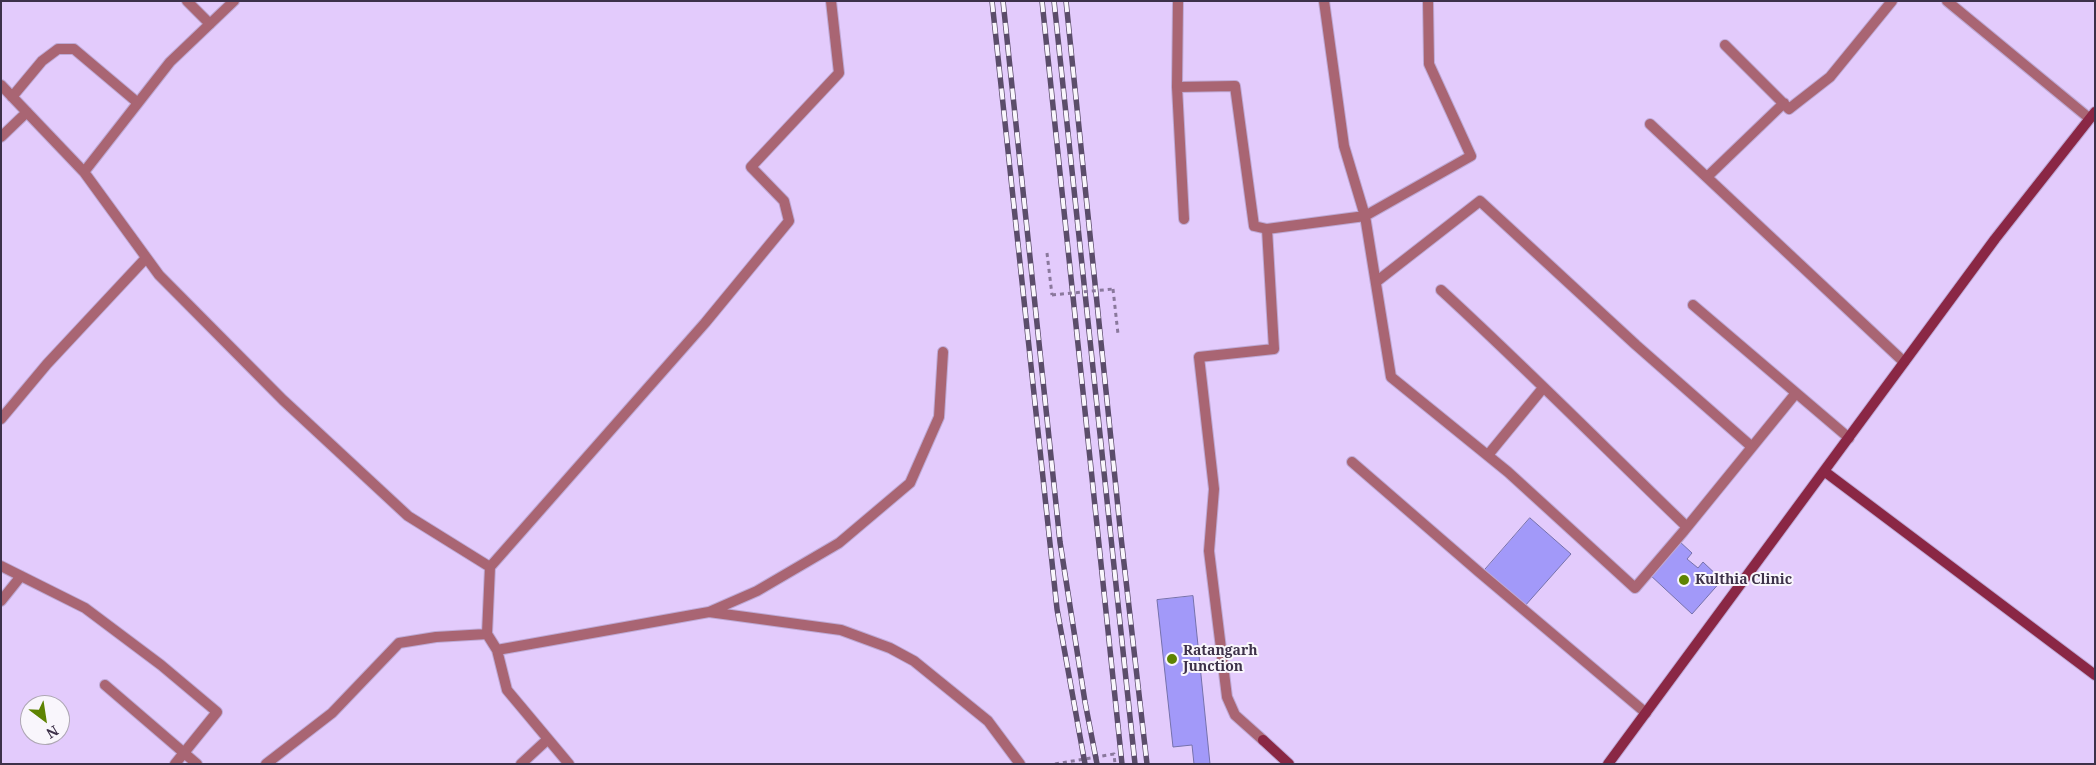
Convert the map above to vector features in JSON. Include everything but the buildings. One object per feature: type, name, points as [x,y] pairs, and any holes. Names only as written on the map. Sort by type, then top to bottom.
[{"type":"street","points":[[186,1],[210,24]]},
{"type":"street","points":[[84,172],[170,62],[234,1]]},
{"type":"street","points":[[569,764],[507,690],[497,650],[487,634],[490,567],[706,323],[789,221],[784,201],[751,167],[839,73],[830,1]]},
{"type":"street","points":[[1178,1],[1177,87],[1184,219]]},
{"type":"street","points":[[1324,1],[1344,146],[1365,216],[1391,377],[1488,455],[1635,588],[1796,393]]},
{"type":"street","points":[[1177,87],[1235,86],[1254,226],[1267,229],[1365,216],[1471,156],[1430,64],[1428,1]]},
{"type":"street","points":[[1726,45],[1789,109],[1830,77],[1892,1]]},
{"type":"street","points":[[1608,764],[1995,239],[2093,117],[1947,1]]},
{"type":"street","points":[[12,96],[42,62],[58,49],[74,49],[138,103]]},
{"type":"street","points":[[1,85],[84,172],[158,275],[276,393],[408,516],[490,567]]},
{"type":"street","points":[[1707,177],[1784,103]]},
{"type":"street","points":[[1,137],[27,112]]},
{"type":"street","points":[[1650,124],[1904,362]]},
{"type":"street","points":[[1376,282],[1480,201],[1636,346],[1752,447]]},
{"type":"street","points":[[1267,229],[1274,349],[1200,357],[1214,489],[1209,551],[1227,697],[1235,715],[1289,764]]},
{"type":"street","points":[[1,419],[47,364],[146,258]]},
{"type":"street","points":[[1442,290],[1687,527]]},
{"type":"street","points":[[1693,306],[1849,438]]},
{"type":"street","points":[[497,650],[709,612],[757,591],[839,543],[910,483],[939,417],[942,352]]},
{"type":"street","points":[[1488,455],[1543,388]]},
{"type":"street","points":[[1352,462],[1646,713]]},
{"type":"street","points":[[1824,471],[2094,673]]},
{"type":"street","points":[[1,566],[85,608],[161,665],[217,712],[175,764]]},
{"type":"street","points":[[1,601],[21,576]]},
{"type":"street","points":[[709,612],[841,630],[890,648],[914,661],[988,721],[1020,764]]},
{"type":"street","points":[[266,764],[332,713],[398,643],[436,637],[487,634]]},
{"type":"street","points":[[105,685],[197,764]]},
{"type":"street","points":[[522,764],[548,739]]},
{"type":"path","points":[[1047,252],[1052,295],[1113,289],[1118,334]]},
{"type":"path","points":[[1055,764],[1114,754],[1115,764]]},
{"type":"railway","points":[[992,1],[1057,609],[1085,764]]},
{"type":"railway","points":[[1003,1],[1060,542],[1085,702],[1097,764]]},
{"type":"railway","points":[[1042,1],[1122,764]]},
{"type":"railway","points":[[1054,1],[1135,764]]},
{"type":"railway","points":[[1066,1],[1121,537],[1147,764]]},
{"type":"place","name":"Kulthia Clinic","points":[[1684,580]]},
{"type":"place","name":"Ratangarh Junction","points":[[1172,659]]}]
